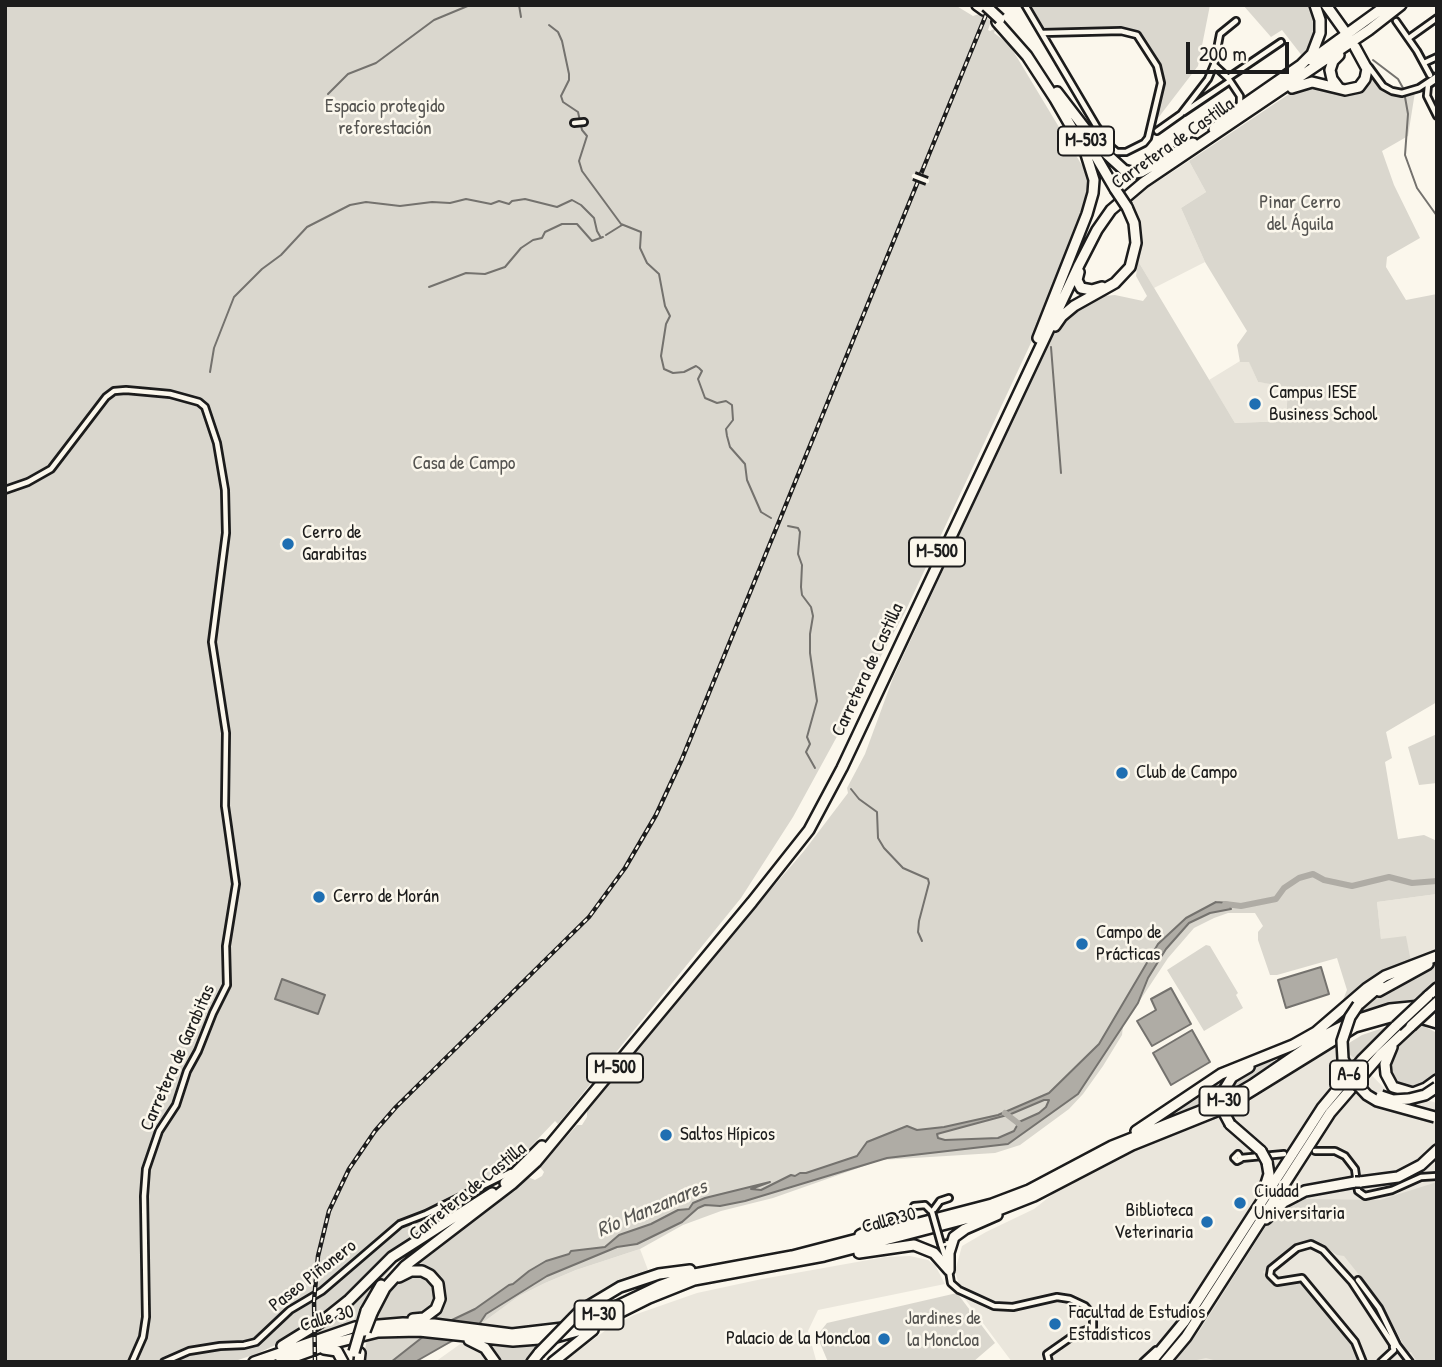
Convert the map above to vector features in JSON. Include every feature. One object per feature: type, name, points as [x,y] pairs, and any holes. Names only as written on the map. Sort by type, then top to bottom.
[{"type":"highway","name":"M-500","points":[[1214,129],[1229,115],[1305,62],[1315,49],[1320,33],[1320,20],[1315,5]]},
{"type":"highway","name":"M-500","points":[[1274,84],[1387,5]]},
{"type":"highway","name":"Carretera de Castilla","points":[[371,1311],[385,1288],[405,1266],[512,1184],[536,1161],[792,853],[825,796],[1038,338],[1092,229],[1107,206],[1131,184],[1366,27],[1392,5]]},
{"type":"highway","name":"Carretera de Castilla","points":[[839,766],[1097,230],[1119,201],[1403,5]]},
{"type":"highway","name":"M-503","points":[[983,7],[1030,53],[1057,92],[1113,190]]},
{"type":"highway","points":[[1326,7],[1346,33]]},
{"type":"highway","name":"M-503","points":[[999,20],[1027,55],[1125,208],[1134,223],[1136,243],[1130,267],[1115,283],[1074,306],[1062,316],[1028,373]]},
{"type":"highway","name":"M-500","points":[[1343,89],[1332,79],[1330,66],[1335,57],[1369,30]]},
{"type":"highway","points":[[1343,89],[1356,88],[1363,82],[1367,72],[1355,47]]},
{"type":"highway","name":"M-500","points":[[1160,171],[1220,138],[1300,84],[1316,82],[1343,89]]},
{"type":"highway","points":[[1057,92],[1111,160],[1130,172],[1148,169],[1197,141]]},
{"type":"highway","name":"M-500","points":[[1038,338],[1087,214],[1094,189],[1089,160],[1064,114]]},
{"type":"highway","name":"M-500","points":[[1097,230],[1077,280],[1081,288],[1086,290],[1099,288],[1112,281],[1130,260],[1132,233],[1125,208]]},
{"type":"highway","name":"Carretera de Castilla","points":[[357,1357],[381,1285],[398,1265],[517,1171],[560,1127],[788,849],[825,796]]},
{"type":"highway","points":[[1434,960],[1388,984],[1360,1006],[1346,1026],[1342,1048],[1347,1070],[1355,1084],[1377,1101],[1436,1118]]},
{"type":"highway","points":[[1112,1146],[1221,1074],[1293,1045],[1316,1032],[1360,993],[1384,976],[1434,960]]},
{"type":"highway","name":"A-6","points":[[1165,1362],[1186,1337],[1347,1078],[1396,1026],[1437,988]]},
{"type":"highway","name":"M-30","points":[[1057,1176],[1112,1146],[1223,1102],[1325,1035],[1371,1014],[1437,1004]]},
{"type":"highway","name":"A-6","points":[[1151,1362],[1171,1340],[1198,1302],[1245,1228],[1313,1131],[1399,1037],[1437,1004]]},
{"type":"highway","points":[[1360,1006],[1347,1042],[1351,1068],[1362,1083],[1381,1096],[1402,1100],[1425,1095],[1437,1087]]},
{"type":"highway","name":"Calle 30","points":[[319,1348],[378,1332],[419,1331],[513,1341],[552,1338],[589,1328],[643,1301],[694,1280],[824,1256],[996,1211],[1034,1196],[1132,1144],[1240,1100],[1355,1027],[1394,1016],[1437,1013]]},
{"type":"highway","points":[[1240,1100],[1354,1032],[1405,1020],[1426,1021],[1437,1025]]},
{"type":"highway","points":[[1245,1228],[1268,1181],[1267,1161],[1261,1151],[1230,1124],[1222,1109],[1222,1095],[1228,1082],[1239,1072],[1325,1035]]},
{"type":"highway","points":[[1399,1037],[1387,1055],[1385,1064],[1386,1074],[1393,1087],[1413,1093],[1437,1080]]},
{"type":"highway","points":[[1230,1268],[1241,1258],[1266,1220],[1287,1200],[1310,1189],[1398,1177],[1421,1165],[1437,1150]]},
{"type":"highway","points":[[1026,1188],[1057,1176]]},
{"type":"highway","name":"Calle 30","points":[[254,1362],[355,1327],[403,1323],[434,1324],[512,1334],[563,1328],[588,1320],[659,1286],[709,1270],[792,1256],[992,1205],[1057,1176]]},
{"type":"highway","points":[[243,1362],[299,1337],[349,1300],[392,1257],[492,1193]]},
{"type":"highway","points":[[949,1269],[951,1242],[959,1232],[1025,1204],[1034,1196]]},
{"type":"highway","points":[[840,1244],[892,1219]]},
{"type":"highway","points":[[824,1256],[914,1245],[934,1253],[949,1269]]},
{"type":"highway","points":[[355,1327],[424,1318],[432,1313],[438,1304],[439,1289],[434,1278],[426,1272],[411,1270],[397,1278],[371,1311]]},
{"type":"highway","points":[[532,1362],[580,1311],[606,1294],[641,1279],[692,1270],[709,1270]]},
{"type":"highway","points":[[553,1362],[591,1332],[643,1301]]},
{"type":"highway","points":[[1179,1323],[1188,1309],[1198,1302]]},
{"type":"highway","points":[[461,1336],[485,1348],[495,1362]]},
{"type":"highway","points":[[319,1348],[337,1351],[343,1362]]},
{"type":"highway","name":"M-30","points":[[280,1362],[319,1348]]},
{"type":"street","points":[[1026,5],[1042,33],[1112,148],[1117,152],[1126,152],[1144,143],[1161,83],[1157,66],[1137,35],[1121,31],[1042,33]]},
{"type":"street","points":[[1409,38],[1437,18]]},
{"type":"street","points":[[1181,114],[1208,79],[1214,65],[1220,34],[1236,21]]},
{"type":"street","points":[[1396,21],[1430,75]]},
{"type":"street","points":[[1157,131],[1281,42]]},
{"type":"street","points":[[1424,64],[1437,57]]},
{"type":"street","points":[[1365,63],[1383,86],[1392,91],[1409,91],[1437,77]]},
{"type":"street","points":[[1214,65],[1240,96],[1254,99]]},
{"type":"street","points":[[1437,77],[1428,85],[1427,96],[1437,116]]},
{"type":"street","points":[[1229,115],[1240,106],[1240,96]]},
{"type":"street","points":[[574,123],[584,122]]},
{"type":"street","points":[[913,175],[927,181]]},
{"type":"street","name":"Carretera de Garabitas","points":[[5,490],[28,482],[51,468],[102,401],[114,391],[157,391],[190,399],[205,407],[217,443],[225,490],[226,533],[212,642],[226,733],[225,806],[236,884],[226,946],[227,985],[187,1071],[176,1105],[159,1131],[146,1169],[146,1317],[143,1338],[132,1362]]},
{"type":"street","points":[[1315,1151],[1335,1151],[1345,1156],[1354,1169],[1359,1191],[1365,1196],[1392,1191],[1416,1179],[1437,1177]]},
{"type":"street","points":[[1241,1158],[1284,1154]]},
{"type":"street","points":[[1421,1165],[1437,1158]]},
{"type":"street","name":"Paseo Piñonero","points":[[164,1362],[189,1351],[256,1342],[290,1310],[322,1291],[400,1224],[511,1172]]},
{"type":"street","points":[[932,1212],[940,1201],[949,1198]]},
{"type":"street","points":[[914,1206],[925,1205],[932,1212],[951,1283],[959,1290],[994,1306],[1013,1307],[1058,1297],[1070,1299],[1085,1306],[1093,1315],[1093,1328],[1077,1333],[1047,1354],[1049,1362]]},
{"type":"street","points":[[941,1244],[951,1242]]},
{"type":"street","points":[[1363,1362],[1355,1342],[1304,1280],[1299,1278],[1277,1282],[1270,1275],[1271,1269],[1297,1248],[1307,1244],[1320,1248],[1345,1274],[1396,1348],[1410,1362]]},
{"type":"street","points":[[1358,1280],[1379,1308],[1396,1348]]},
{"type":"street","points":[[1143,1362],[1179,1323]]},
{"type":"street","points":[[1381,1362],[1396,1348]]},
{"type":"shaded area","points":[[1189,161],[1206,192],[1181,208],[1205,262],[1154,288],[1138,261],[1141,230],[1131,199]]},
{"type":"shaded area","name":"Campus IESE Business School","points":[[1240,361],[1249,361],[1258,382],[1288,386],[1286,421],[1235,423],[1209,380]]},
{"type":"shaded area","points":[[1437,894],[1437,954],[1411,962],[1381,940],[1377,902]]},
{"type":"shaded area","points":[[1216,902],[1229,903],[1231,909],[1210,913],[1189,923],[1166,949],[1148,978],[1138,1003],[1078,1094],[1008,1144],[887,1158],[745,1201],[720,1206],[705,1205],[682,1222],[637,1244],[617,1247],[547,1276],[486,1314],[478,1326],[415,1362],[391,1362],[443,1321],[452,1320],[475,1309],[546,1261],[571,1251],[605,1247],[619,1235],[651,1224],[678,1210],[689,1209],[693,1203],[705,1198],[770,1182],[751,1189],[761,1190],[791,1175],[806,1173],[857,1156],[867,1142],[907,1126],[917,1130],[944,1127],[998,1115],[1049,1093],[1099,1044],[1158,944],[1186,918]],"holes":[[[1049,1100],[1039,1113],[1019,1122],[1014,1131],[998,1138],[938,1138],[937,1134],[1011,1114]]]},
{"type":"shaded area","points":[[1321,967],[1329,994],[1286,1008],[1278,980]]},
{"type":"shaded area","points":[[282,979],[325,995],[318,1014],[275,999]]},
{"type":"shaded area","points":[[1171,988],[1191,1024],[1152,1046],[1137,1021],[1156,1010],[1151,999]]},
{"type":"shaded area","points":[[1192,1030],[1210,1062],[1171,1085],[1153,1053]]},
{"type":"shaded area","name":"Ciudad Universitaria","points":[[1336,1045],[1352,1055],[1387,1091],[1437,1105],[1437,1362],[1012,1362],[962,1295],[955,1271],[962,1246],[1034,1209],[1058,1190],[1126,1154],[1234,1111]]},
{"type":"shaded area","points":[[640,1249],[648,1270],[583,1302],[563,1321],[551,1327],[508,1329],[478,1326],[519,1296],[545,1283]]},
{"type":"shaded area","points":[[910,1256],[928,1260],[935,1265],[945,1284],[818,1310],[808,1331],[816,1360],[811,1362],[563,1362],[606,1330],[634,1315],[697,1293],[885,1257]]},
{"type":"shaded area","points":[[463,1342],[484,1352],[492,1362],[435,1362]]},
{"type":"green space","name":"Casa de Campo","points":[[5,5],[955,5],[973,16],[982,13],[991,21],[988,30],[996,28],[994,33],[1009,44],[1089,177],[1080,223],[1048,307],[1043,307],[1044,315],[905,612],[793,817],[741,898],[558,1124],[555,1121],[518,1160],[516,1167],[470,1183],[478,1197],[398,1261],[377,1285],[357,1322],[318,1333],[317,1319],[295,1336],[232,1362],[5,1362]]},
{"type":"green space","points":[[1029,5],[1210,5],[1198,66],[1155,122],[1163,90],[1163,73],[1138,32],[1114,27],[1049,29],[1042,27]]},
{"type":"green space","points":[[1243,5],[1308,5],[1316,26],[1316,37],[1311,50],[1303,57],[1282,30],[1271,37]]},
{"type":"green space","name":"Club de Campo","points":[[1370,71],[1380,87],[1390,93],[1403,95],[1415,92],[1408,136],[1382,151],[1394,185],[1420,238],[1387,257],[1386,267],[1406,300],[1437,294],[1437,702],[1386,732],[1392,758],[1385,762],[1398,839],[1424,835],[1437,841],[1437,894],[1377,902],[1381,939],[1406,936],[1411,962],[1346,1005],[1343,1000],[1347,990],[1337,958],[1270,975],[1258,940],[1258,932],[1263,926],[1255,913],[1228,913],[1194,928],[1168,958],[1123,1026],[1122,1035],[1103,1066],[1083,1094],[1069,1109],[1020,1145],[995,1153],[881,1160],[773,1198],[721,1211],[683,1225],[640,1249],[545,1283],[519,1296],[478,1326],[431,1320],[372,1320],[384,1297],[406,1268],[427,1255],[528,1177],[535,1180],[542,1176],[544,1172],[540,1167],[577,1125],[582,1125],[587,1117],[587,1109],[750,909],[760,902],[804,851],[848,793],[847,788],[865,754],[893,678],[1052,335],[1065,319],[1104,296],[1115,295],[1143,301],[1147,296],[1136,276],[1138,261],[1235,423],[1286,421],[1288,387],[1258,382],[1249,362],[1240,362],[1237,345],[1247,331],[1205,262],[1181,208],[1206,192],[1189,161],[1301,86],[1309,83],[1348,92]]},
{"type":"green space","points":[[1437,734],[1437,783],[1419,785],[1408,747]]},
{"type":"green space","points":[[1206,945],[1210,946],[1238,993],[1236,995],[1243,1008],[1204,1031],[1167,970]]},
{"type":"green space","points":[[1437,964],[1437,981],[1416,1001],[1358,1015],[1367,1001],[1390,982]]},
{"type":"green space","points":[[1420,1024],[1437,1033],[1437,1075],[1415,1089],[1404,1088],[1393,1077],[1389,1059],[1393,1051]]},
{"type":"green space","points":[[1389,1026],[1358,1061],[1348,1053],[1349,1043],[1362,1035]]},
{"type":"green space","points":[[1282,1059],[1227,1095],[1156,1124],[1214,1081],[1244,1068]]},
{"type":"green space","points":[[1437,1182],[1437,1362],[1417,1362],[1411,1352],[1408,1353],[1380,1301],[1344,1256],[1337,1255],[1321,1244],[1308,1242],[1292,1249],[1290,1247],[1263,1272],[1277,1285],[1298,1280],[1349,1338],[1360,1362],[1221,1362],[1206,1358],[1174,1362],[1200,1330],[1268,1223],[1286,1206],[1304,1199],[1380,1200]]},
{"type":"green space","name":"Jardines de la Moncloa","points":[[957,1293],[995,1343],[973,1362],[828,1362],[819,1333],[827,1323]]},
{"type":"green space","points":[[392,1335],[462,1339],[435,1349],[413,1362],[363,1362],[367,1338]]},
{"type":"green space","points":[[485,1343],[542,1344],[528,1362],[498,1362]]},
{"type":"waterway","points":[[328,94],[348,74],[376,63],[434,20],[470,5]]},
{"type":"waterway","points":[[519,5],[521,17]]},
{"type":"waterway","points":[[549,25],[558,32],[562,41],[569,74],[561,96],[563,102],[578,112],[582,130],[587,136],[579,161],[582,171],[621,224],[641,232],[640,248],[647,263],[659,274],[665,306],[670,316],[666,324],[661,356],[664,369],[673,373],[684,372],[696,366],[702,371],[698,379],[705,398],[717,403],[726,401],[732,405],[733,420],[726,429],[730,447],[745,464],[747,480],[761,512],[771,518]]},
{"type":"waterway","points":[[1373,60],[1398,79],[1403,88]]},
{"type":"waterway","points":[[1405,97],[1408,114],[1405,155],[1417,188],[1437,216]]},
{"type":"waterway","points":[[210,372],[214,348],[234,297],[262,269],[281,255],[307,227],[350,205],[366,202],[400,206],[450,203],[466,199],[509,204],[525,199],[557,207],[572,200],[594,218],[601,238]]},
{"type":"waterway","points":[[429,287],[466,273],[485,274],[505,267],[521,248],[562,224],[577,224],[592,241],[603,237]]},
{"type":"waterway","points":[[606,235],[622,225]]},
{"type":"waterway","points":[[1051,347],[1061,473]]},
{"type":"waterway","points":[[788,526],[798,528],[800,532],[798,554],[802,565],[802,595],[811,607],[813,616],[810,653],[817,701],[807,737],[810,744],[806,752],[815,768]]},
{"type":"waterway","points":[[851,789],[859,799],[877,812],[878,838],[884,848],[903,868],[928,879],[919,921],[918,932],[922,941]]},
{"type":"waterway","name":"Río Manzanares","points":[[1225,904],[1241,906],[1276,899],[1284,888],[1299,878],[1313,874],[1324,880],[1352,886],[1389,877],[1412,883],[1437,881]]},
{"type":"waterway","name":"Río Manzanares","points":[[1005,1113],[1023,1127]]},
{"type":"railway","points":[[315,1362],[314,1301],[318,1256],[329,1211],[349,1169],[375,1131],[396,1107],[589,917],[625,868],[656,815],[682,759],[990,5]]},
{"type":"place","name":"Campus IESE Business School","points":[[1255,404]]},
{"type":"place","name":"Cerro de Garabitas","points":[[288,544]]},
{"type":"place","name":"Club de Campo","points":[[1122,773]]},
{"type":"place","name":"Cerro de Morán","points":[[319,897]]},
{"type":"place","name":"Campo de Prácticas","points":[[1082,944]]},
{"type":"place","name":"Saltos Hípicos","points":[[666,1135]]},
{"type":"place","name":"Ciudad Universitaria","points":[[1240,1203]]},
{"type":"place","name":"Biblioteca Veterinaria","points":[[1207,1222]]},
{"type":"place","name":"Facultad de Estudios Estadísticos","points":[[1055,1324]]},
{"type":"place","name":"Palacio de la Moncloa","points":[[884,1339]]},
{"type":"park label","name":"Espacio protegido reforestación","points":[[385,118]]},
{"type":"park label","name":"Pinar Cerro del Águila","points":[[1300,214]]}]
